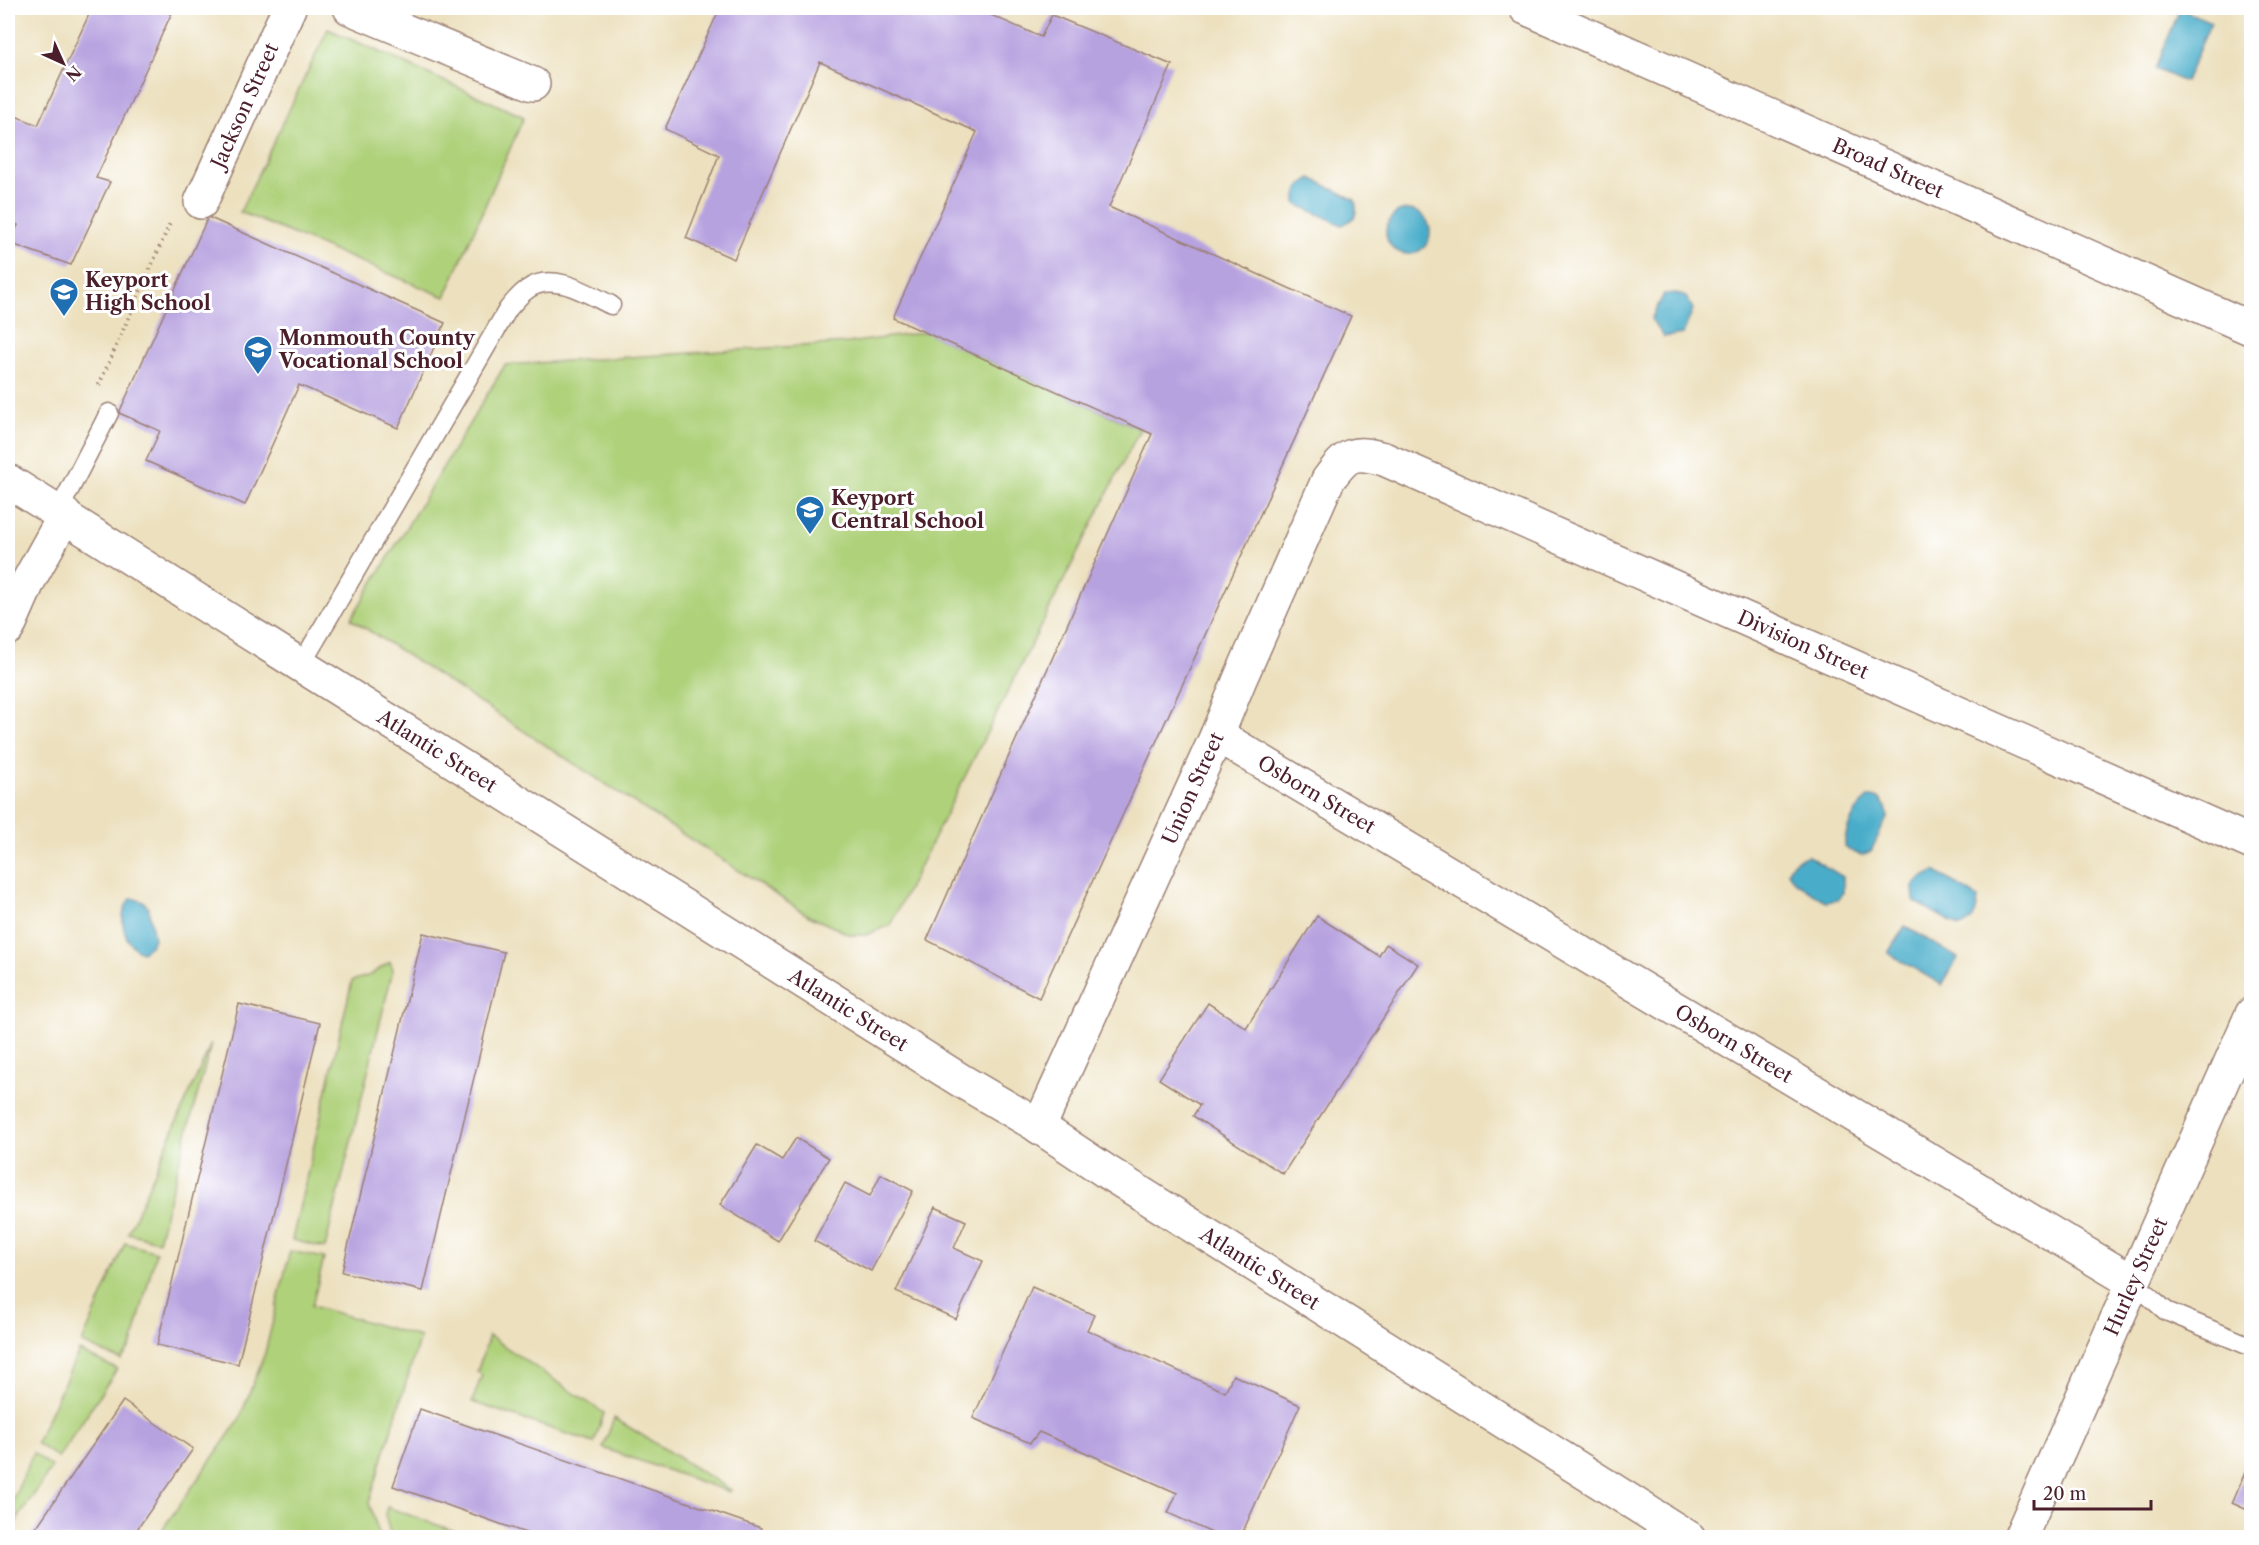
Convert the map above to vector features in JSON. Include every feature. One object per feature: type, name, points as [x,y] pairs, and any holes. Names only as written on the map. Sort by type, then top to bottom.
[{"type":"street","name":"Jackson Street","points":[[188,207],[289,8]]},
{"type":"street","points":[[350,8],[533,84]]},
{"type":"street","name":"Broad Street","points":[[1526,8],[2252,329]]},
{"type":"street","name":"Division Street","points":[[1353,455],[1365,453],[1384,459],[2252,843]]},
{"type":"street","name":"Union Street","points":[[1039,1127],[1217,735],[1328,480],[1342,461],[1353,455]]},
{"type":"street","name":"Atlantic Street","points":[[8,481],[911,1049],[1039,1127],[1689,1538]]},
{"type":"street","points":[[8,628],[62,514]]},
{"type":"street","name":"Osborn Street","points":[[1217,735],[2133,1282]]},
{"type":"street","name":"Hurley Street","points":[[2020,1538],[2252,1014]]},
{"type":"lane","points":[[301,665],[508,309],[528,288],[549,282],[577,289],[611,305]]},
{"type":"lane","points":[[62,514],[109,413]]},
{"type":"lane","name":"Osborn Street","points":[[2133,1282],[2166,1311],[2252,1347]]},
{"type":"path","points":[[99,386],[188,207]]},
{"type":"green space","points":[[328,29],[524,117],[445,297],[240,212]]},
{"type":"green space","points":[[926,332],[1140,429],[890,925],[866,935],[851,935],[809,916],[351,619],[505,365],[848,343]]},
{"type":"green space","points":[[390,962],[393,969],[325,1248],[292,1240],[352,981],[370,975]]},
{"type":"green space","points":[[211,1044],[158,1241],[128,1233]]},
{"type":"green space","points":[[125,1243],[156,1252],[132,1345],[121,1360],[82,1343]]},
{"type":"green space","points":[[290,1251],[324,1258],[312,1306],[420,1337],[369,1503],[380,1537],[157,1537],[239,1420],[265,1353]]},
{"type":"green space","points":[[489,1336],[604,1413],[594,1443],[472,1402],[482,1375],[477,1372]]},
{"type":"green space","points":[[79,1351],[117,1369],[58,1458],[36,1443]]},
{"type":"green space","points":[[614,1418],[731,1490],[730,1492],[603,1448]]},
{"type":"green space","points":[[33,1453],[52,1467],[8,1534],[8,1512]]},
{"type":"green space","points":[[387,1507],[471,1537],[391,1537],[385,1515]]},
{"type":"water","points":[[2180,9],[2211,22],[2185,82],[2155,69]]},
{"type":"water","points":[[1311,178],[1355,200],[1355,216],[1342,225],[1296,204],[1299,189]]},
{"type":"water","points":[[1408,210],[1423,217],[1430,232],[1423,247],[1408,254],[1393,247],[1386,232],[1393,217]]},
{"type":"water","points":[[1676,293],[1686,297],[1693,309],[1683,334],[1664,337],[1651,319],[1664,294]]},
{"type":"water","points":[[1869,797],[1879,798],[1886,807],[1888,816],[1871,851],[1862,855],[1845,846],[1845,840],[1852,819]]},
{"type":"water","points":[[1808,856],[1843,877],[1843,893],[1838,900],[1826,902],[1793,880],[1788,872],[1791,865],[1798,859]]},
{"type":"water","points":[[1935,871],[1978,898],[1977,908],[1969,923],[1960,927],[1914,901],[1913,887],[1921,878]]},
{"type":"water","points":[[132,898],[144,902],[149,909],[154,939],[150,946],[142,952],[130,942],[124,927],[124,911]]},
{"type":"water","points":[[1905,926],[1958,958],[1942,985],[1888,953]]},
{"type":"building","points":[[92,8],[174,8],[96,178],[110,182],[71,265],[9,243],[18,225],[8,220],[8,113],[38,125]]},
{"type":"building","points":[[720,8],[975,8],[1041,37],[1052,15],[1172,65],[1109,207],[1351,316],[1039,998],[927,940],[1152,434],[893,318],[977,132],[820,62],[734,259],[686,238],[719,155],[665,129]]},
{"type":"building","points":[[208,217],[445,323],[398,428],[299,385],[245,505],[146,461],[160,431],[119,413]]},
{"type":"building","points":[[1317,916],[1379,956],[1386,944],[1418,964],[1283,1174],[1193,1116],[1200,1105],[1159,1079],[1208,1003],[1246,1028]]},
{"type":"building","points":[[423,933],[504,952],[423,1291],[342,1272]]},
{"type":"building","points":[[239,1004],[320,1023],[238,1364],[157,1345]]},
{"type":"building","points":[[796,1138],[829,1158],[778,1241],[720,1205],[757,1145],[782,1160]]},
{"type":"building","points":[[881,1174],[913,1191],[871,1271],[814,1241],[845,1183],[870,1196]]},
{"type":"building","points":[[935,1207],[966,1221],[954,1248],[983,1261],[956,1319],[896,1292]]},
{"type":"building","points":[[1032,1287],[1094,1315],[1087,1330],[1225,1392],[1233,1375],[1300,1405],[1240,1538],[1223,1538],[1168,1513],[1177,1493],[1039,1432],[1030,1443],[973,1418]]},
{"type":"building","points":[[123,1401],[193,1449],[131,1538],[29,1538]]},
{"type":"building","points":[[420,1409],[761,1528],[758,1538],[540,1538],[393,1486]]},
{"type":"building","points":[[2252,1458],[2252,1512],[2232,1503]]},
{"type":"place","name":"Keyport High School","points":[[64,318]]},
{"type":"place","name":"Monmouth County Vocational School","points":[[258,376]]},
{"type":"place","name":"Keyport Central School","points":[[810,536]]}]
